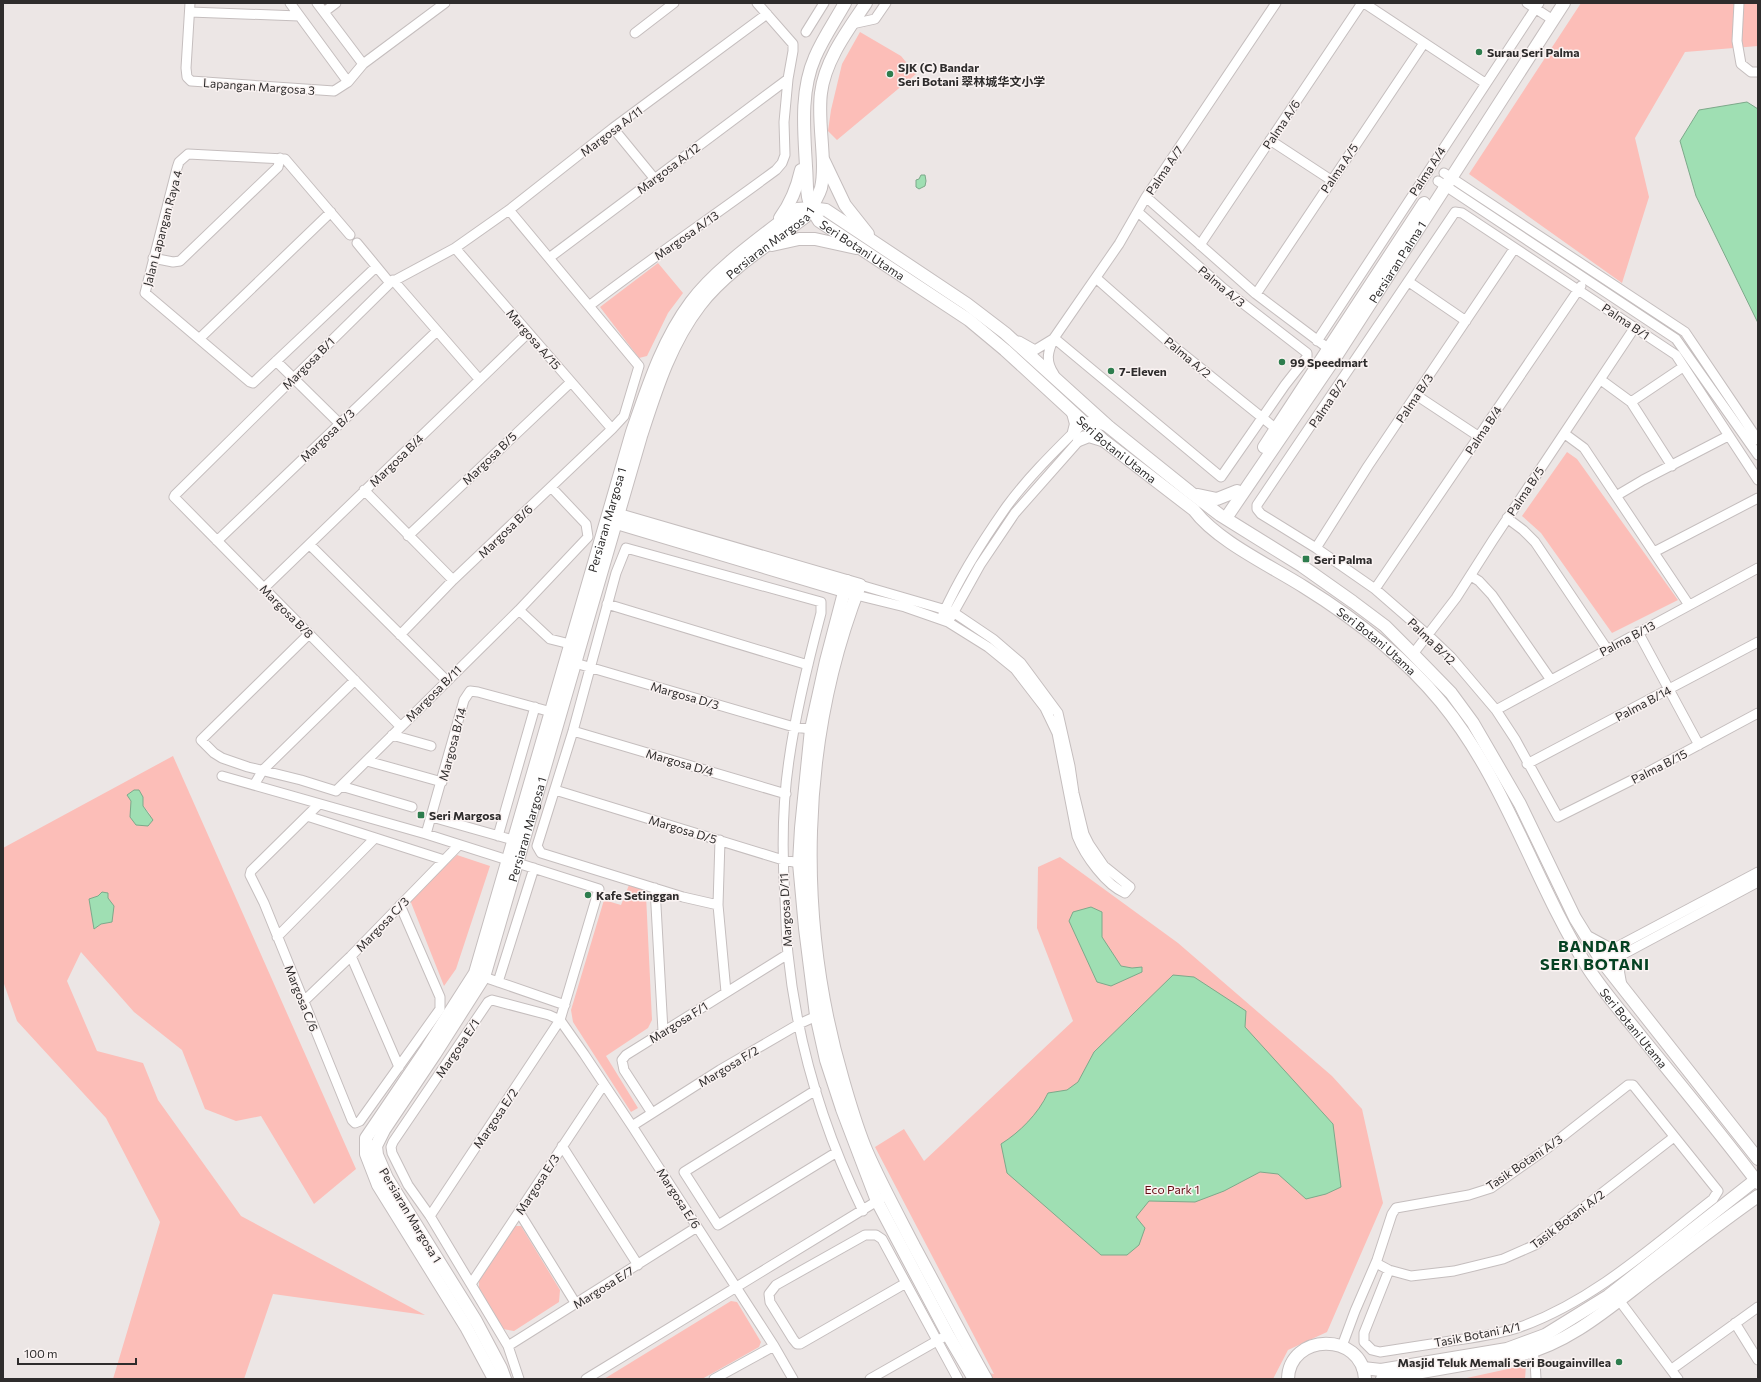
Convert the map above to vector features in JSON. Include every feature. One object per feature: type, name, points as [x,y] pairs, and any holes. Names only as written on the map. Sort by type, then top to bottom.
[{"type":"street","points":[[290,3],[348,82]]},
{"type":"street","points":[[317,3],[363,64]]},
{"type":"street","points":[[324,12],[336,3]]},
{"type":"street","name":"Lapangan Margosa 3","points":[[299,16],[190,8],[186,68],[187,77],[191,81],[334,91],[348,82],[363,64],[445,3]]},
{"type":"street","points":[[634,32],[674,3]]},
{"type":"street","points":[[757,3],[793,44],[794,51],[788,79]]},
{"type":"street","points":[[806,32],[824,3]]},
{"type":"street","points":[[811,208],[806,188],[807,168],[803,110],[814,58],[845,3]]},
{"type":"street","points":[[811,208],[820,188],[821,155],[819,112],[824,76],[834,55],[866,3]]},
{"type":"street","points":[[852,24],[875,19],[886,3]]},
{"type":"street","name":"Palma A/7","points":[[1062,384],[1048,365],[1049,348],[1054,338],[1119,244],[1146,198],[1276,3]]},
{"type":"street","points":[[1363,3],[1485,83]]},
{"type":"street","name":"Palma A/6","points":[[1200,245],[1363,3]]},
{"type":"street","points":[[1527,3],[1537,6],[1550,18],[1555,3]]},
{"type":"street","name":"Persiaran Palma 1","points":[[1222,518],[1333,352],[1550,18],[1564,3]]},
{"type":"street","points":[[1740,3],[1737,41],[1741,64],[1751,72],[1758,72]]},
{"type":"street","name":"Palma A/4","points":[[1317,341],[1537,6]]},
{"type":"street","name":"Margosa A/11","points":[[455,248],[509,210],[613,128],[767,14]]},
{"type":"street","name":"Palma A/5","points":[[1256,294],[1424,43]]},
{"type":"street","name":"Margosa A/13","points":[[589,306],[776,170],[782,163],[785,156],[784,122],[788,79]]},
{"type":"street","name":"Margosa A/12","points":[[549,258],[788,79]]},
{"type":"street","points":[[613,128],[654,178]]},
{"type":"street","points":[[1270,140],[1331,180]]},
{"type":"street","points":[[769,231],[787,208],[796,190],[801,170],[804,141]]},
{"type":"street","name":"Jalan Lapangan Raya 4","points":[[276,361],[253,383],[250,382],[199,340],[145,292],[176,168],[184,157],[188,154],[280,158]]},
{"type":"street","points":[[821,155],[845,205],[879,247]]},
{"type":"street","points":[[153,258],[173,262],[180,260],[278,167],[280,158],[285,159],[291,164],[350,235]]},
{"type":"street","points":[[1444,179],[1591,270],[1685,332],[1758,440]]},
{"type":"street","points":[[1444,179],[1585,279],[1676,339],[1758,456]]},
{"type":"street","points":[[1146,198],[1256,294],[1333,352]]},
{"type":"street","name":"Persiaran Margosa 1","points":[[505,1379],[501,1368],[471,1324],[387,1178],[377,1155],[376,1146],[384,1130],[435,1054],[479,975],[557,714],[570,644],[619,519],[632,432],[658,371],[670,336],[692,301],[708,283],[797,209],[811,208]]},
{"type":"street","name":"Persiaran Margosa 1","points":[[512,862],[513,840],[575,663],[619,519],[658,371],[700,305],[722,282],[805,217],[811,208]]},
{"type":"street","name":"Seri Botani Utama","points":[[811,208],[826,210],[879,247],[967,304],[1005,333],[1109,427],[1222,518],[1302,566],[1353,602],[1385,626],[1413,654],[1451,693],[1473,723],[1520,804],[1575,918],[1602,960],[1758,1159]]},
{"type":"street","name":"Seri Botani Utama","points":[[811,208],[820,221],[969,320],[1005,350],[1072,413],[1089,424],[1103,440],[1194,510],[1201,520],[1238,547],[1306,588],[1376,638],[1441,702],[1462,732],[1508,810],[1570,936],[1598,980],[1757,1180]]},
{"type":"street","points":[[509,210],[639,366],[658,371]]},
{"type":"street","points":[[199,340],[331,212]]},
{"type":"street","name":"Palma A/3","points":[[1138,212],[1223,288],[1307,353],[1307,357],[1285,385],[1263,419]]},
{"type":"street","name":"Palma B/1","points":[[1450,217],[1455,212],[1462,213],[1514,249],[1676,355],[1758,480]]},
{"type":"street","name":"Palma B/2","points":[[1257,509],[1257,505],[1409,282],[1450,217]]},
{"type":"street","points":[[767,246],[799,239],[815,238],[862,250]]},
{"type":"street","points":[[357,243],[376,267],[437,331],[479,379]]},
{"type":"street","name":"Margosa B/1","points":[[174,497],[391,281],[455,248]]},
{"type":"street","name":"Margosa A/15","points":[[455,248],[612,429]]},
{"type":"street","name":"Palma B/3","points":[[1316,548],[1514,249]]},
{"type":"street","points":[[339,423],[276,361],[376,267]]},
{"type":"street","name":"Palma B/4","points":[[1375,589],[1591,270]]},
{"type":"street","name":"Palma A/2","points":[[1096,278],[1172,345],[1279,431]]},
{"type":"street","points":[[1409,282],[1466,321]]},
{"type":"street","name":"Palma B/5","points":[[1413,654],[1429,636],[1471,576],[1507,518],[1565,434],[1635,327]]},
{"type":"street","name":"Margosa B/3","points":[[218,541],[339,423],[437,331]]},
{"type":"street","name":"Margosa B/4","points":[[264,588],[528,333]]},
{"type":"street","name":"Palma A/7","points":[[1005,333],[1035,350],[1054,338]]},
{"type":"street","points":[[1054,338],[1220,477],[1263,419]]},
{"type":"street","name":"Margosa B/6","points":[[400,635],[454,580],[624,416],[639,366]]},
{"type":"street","points":[[1631,402],[1684,367]]},
{"type":"street","points":[[1601,380],[1631,402],[1672,466]]},
{"type":"street","name":"Margosa B/5","points":[[408,536],[570,382]]},
{"type":"street","points":[[1416,395],[1478,436]]},
{"type":"street","points":[[1087,407],[1089,424]]},
{"type":"street","points":[[962,584],[1015,513],[1077,436],[1076,424],[1072,413]]},
{"type":"street","points":[[1089,424],[1109,427]]},
{"type":"street","points":[[944,620],[962,584],[1007,507],[1026,483],[1089,424]]},
{"type":"street","points":[[1565,434],[1584,448],[1690,605]]},
{"type":"street","points":[[1077,436],[1089,436],[1103,440]]},
{"type":"street","points":[[1616,496],[1728,436]]},
{"type":"street","name":"Margosa B/11","points":[[341,786],[446,680],[519,610],[588,537],[586,524],[551,487]]},
{"type":"street","points":[[364,490],[408,536],[454,580]]},
{"type":"street","points":[[1190,492],[1205,498],[1216,500],[1239,494],[1240,520],[1247,532]]},
{"type":"street","name":"Margosa B/8","points":[[174,497],[400,726]]},
{"type":"street","points":[[1654,552],[1758,498]]},
{"type":"street","points":[[1007,507],[1015,513]]},
{"type":"street","name":"Palma B/12","points":[[1257,509],[1267,518],[1316,548],[1375,589],[1451,657],[1496,710],[1515,739],[1556,815],[1560,817]]},
{"type":"street","points":[[1194,510],[1213,520],[1222,518],[1226,530],[1237,540],[1238,547]]},
{"type":"street","points":[[1507,518],[1523,530],[1535,542],[1607,648]]},
{"type":"street","points":[[619,519],[858,590],[944,620],[988,647],[1015,669],[1045,701]]},
{"type":"street","points":[[310,545],[446,680]]},
{"type":"street","name":"Margosa D/11","points":[[607,604],[626,548],[821,602],[821,613],[794,727],[786,794],[783,860],[788,954],[799,1024],[816,1090],[837,1152],[863,1211]]},
{"type":"street","name":"Palma B/13","points":[[1496,710],[1607,648],[1758,568]]},
{"type":"street","points":[[1471,576],[1479,581],[1492,596],[1551,680]]},
{"type":"street","points":[[845,586],[811,729],[805,864],[804,928],[821,1014],[826,1060],[842,1109],[877,1201],[953,1332],[986,1379]]},
{"type":"street","points":[[858,590],[949,610],[993,639],[1022,663],[1054,716],[1084,834],[1091,848],[1104,866],[1130,887],[1125,894],[1099,871],[1081,847],[1071,809],[1054,716]]},
{"type":"street","points":[[805,864],[811,828],[820,733],[843,632],[858,590]]},
{"type":"street","points":[[718,905],[655,888],[541,853],[538,850],[537,846],[573,731],[607,604],[808,665]]},
{"type":"street","points":[[519,610],[550,639],[570,644]]},
{"type":"street","points":[[1638,632],[1699,745]]},
{"type":"street","points":[[309,634],[201,740],[214,753],[222,758],[248,767],[336,791],[341,786],[412,807]]},
{"type":"street","name":"Palma B/14","points":[[1528,764],[1758,642]]},
{"type":"street","name":"Margosa D/3","points":[[575,663],[794,727],[811,729]]},
{"type":"street","points":[[254,785],[263,770],[355,680]]},
{"type":"street","name":"Margosa B/14","points":[[426,834],[442,782],[464,700],[470,691],[557,714]]},
{"type":"street","points":[[498,836],[535,707]]},
{"type":"street","name":"Palma B/15","points":[[1560,817],[1758,713]]},
{"type":"street","name":"Margosa D/4","points":[[573,731],[786,794]]},
{"type":"street","points":[[392,735],[431,746]]},
{"type":"street","points":[[367,761],[442,782]]},
{"type":"street","points":[[222,776],[426,834],[534,868],[498,982]]},
{"type":"street","name":"Margosa D/5","points":[[555,790],[783,860],[805,864]]},
{"type":"street","points":[[319,804],[307,816],[374,839],[444,860]]},
{"type":"street","name":"Margosa C/6","points":[[307,816],[250,873],[352,1120],[355,1123],[360,1121],[399,1067]]},
{"type":"street","points":[[432,817],[513,840]]},
{"type":"street","points":[[277,937],[374,839]]},
{"type":"street","points":[[720,840],[718,905],[726,992]]},
{"type":"street","name":"Margosa C/3","points":[[303,1002],[351,956],[459,845]]},
{"type":"street","name":"Margosa E/2","points":[[430,1216],[560,1020],[565,1005],[599,889],[534,868]]},
{"type":"street","points":[[1598,980],[1598,971],[1602,960],[1758,872]]},
{"type":"street","points":[[1615,953],[1758,882]]},
{"type":"street","points":[[655,888],[663,1031]]},
{"type":"street","points":[[399,1067],[440,1009],[441,1002],[400,905]]},
{"type":"street","points":[[1585,934],[1601,946],[1615,953]]},
{"type":"street","points":[[1570,936],[1590,957],[1602,960]]},
{"type":"street","points":[[1615,953],[1620,984]]},
{"type":"street","name":"Margosa F/1","points":[[652,1113],[624,1070],[622,1060],[626,1055],[788,954]]},
{"type":"street","points":[[351,956],[399,1067]]},
{"type":"street","points":[[479,975],[565,1005]]},
{"type":"street","name":"Margosa E/1","points":[[430,1216],[408,1185],[392,1153],[391,1147],[393,1142],[488,1002],[496,1000],[549,1015],[560,1020]]},
{"type":"street","points":[[821,1014],[867,1150],[974,1379]]},
{"type":"street","name":"Margosa F/2","points":[[632,1126],[720,1070],[799,1024],[821,1014]]},
{"type":"street","name":"Margosa E/6","points":[[560,1020],[632,1126],[736,1286],[793,1379]]},
{"type":"street","name":"Margosa E/3","points":[[471,1284],[604,1084]]},
{"type":"street","name":"Tasik Botani A/3","points":[[1376,1263],[1393,1211],[1403,1207],[1469,1195],[1491,1188],[1549,1147],[1630,1084],[1674,1137]]},
{"type":"street","points":[[816,1090],[684,1172],[718,1225],[837,1152]]},
{"type":"street","name":"Tasik Botani A/1","points":[[1389,1270],[1364,1333],[1364,1342],[1372,1350],[1380,1352],[1483,1336],[1519,1328],[1555,1312],[1577,1301],[1636,1260],[1713,1199],[1718,1191],[1715,1186],[1674,1137]]},
{"type":"street","name":"Tasik Botani A/2","points":[[1376,1263],[1389,1270],[1411,1276],[1454,1271],[1503,1259],[1534,1246],[1674,1137]]},
{"type":"street","points":[[562,1146],[638,1265]]},
{"type":"street","points":[[1287,1378],[1292,1364],[1299,1355],[1308,1348],[1319,1344],[1331,1343],[1342,1346],[1351,1351],[1358,1359],[1364,1374],[1507,1349],[1538,1339],[1608,1296],[1757,1180]]},
{"type":"street","points":[[586,1379],[736,1286],[863,1211],[888,1194]]},
{"type":"street","points":[[1382,1379],[1532,1352],[1558,1341],[1620,1300],[1758,1196]]},
{"type":"street","points":[[519,1212],[576,1304]]},
{"type":"street","points":[[430,1216],[508,1346],[519,1379]]},
{"type":"street","name":"Margosa E/7","points":[[508,1346],[697,1227]]},
{"type":"street","points":[[906,1283],[800,1344],[795,1341],[770,1302],[769,1294],[776,1285],[865,1235],[876,1235],[882,1239],[906,1283],[937,1341],[958,1379]]},
{"type":"street","points":[[1342,1346],[1355,1311],[1376,1263]]},
{"type":"street","points":[[1619,1287],[1620,1300],[1678,1379]]},
{"type":"street","points":[[1608,1296],[1620,1300]]},
{"type":"street","points":[[1672,1369],[1758,1307]]},
{"type":"street","points":[[471,1324],[488,1314]]},
{"type":"street","points":[[1735,1323],[1758,1360]]},
{"type":"street","name":"Persiaran Margosa 1","points":[[471,1324],[494,1379]]},
{"type":"street","points":[[870,1379],[953,1332]]},
{"type":"street","points":[[1532,1352],[1538,1339]]},
{"type":"street","points":[[1521,1345],[1532,1352],[1535,1361],[1536,1379],[1539,1379]]},
{"type":"street","points":[[714,1379],[774,1346]]},
{"type":"green space","points":[[1581,3],[1758,3],[1758,46],[1685,52],[1635,138],[1649,197],[1622,283],[1469,174]]},
{"type":"green space","points":[[860,32],[901,56],[916,74],[837,140],[828,131],[831,110],[842,64]]},
{"type":"green space","points":[[658,263],[683,293],[668,313],[647,356],[639,358],[600,307]]},
{"type":"green space","points":[[1567,452],[1577,459],[1678,600],[1612,633],[1541,533],[1522,516]]},
{"type":"green space","points":[[173,756],[356,1169],[314,1204],[261,1116],[236,1121],[205,1109],[182,1050],[134,1012],[81,952],[67,981],[97,1051],[143,1063],[158,1100],[241,1216],[425,1315],[273,1294],[244,1379],[113,1379],[160,1222],[106,1118],[17,1021],[3,981],[3,848]],"holes":[[[143,797],[143,806],[151,815],[131,801]],[[98,896],[112,922],[101,924],[94,929],[89,899]]]},
{"type":"green space","points":[[457,855],[490,866],[456,969],[444,986],[410,900]]},
{"type":"green space","name":"Eco Park 1","points":[[1060,857],[1178,943],[1332,1076],[1362,1109],[1383,1203],[1327,1332],[1288,1350],[1273,1379],[993,1379],[989,1373],[994,1374],[875,1147],[904,1129],[924,1161],[1073,1021],[1037,928],[1038,867]]},
{"type":"green space","points":[[629,885],[642,889],[646,895],[652,1020],[648,1028],[606,1056],[638,1108],[631,1112],[573,1022],[571,1010],[604,900],[621,905]]},
{"type":"green space","points":[[515,1226],[521,1226],[560,1290],[559,1302],[514,1331],[503,1329],[479,1290],[479,1279]]},
{"type":"green space","points":[[731,1301],[737,1302],[761,1342],[759,1347],[702,1379],[604,1379]]},
{"type":"green space","points":[[1526,1365],[1525,1379],[1462,1379]]},
{"type":"shaded area","points":[[1747,102],[1758,109],[1758,323],[1696,196],[1680,141],[1699,110]]},
{"type":"shaded area","points":[[921,175],[925,175],[926,181],[925,186],[919,189],[916,187],[916,180],[919,179]]},
{"type":"shaded area","points":[[134,790],[139,790],[143,797],[143,806],[153,820],[148,826],[136,825],[130,817],[131,801],[127,795]]},
{"type":"shaded area","points":[[102,892],[108,893],[108,898],[114,906],[112,922],[101,924],[94,929],[89,899],[98,896]]},
{"type":"shaded area","points":[[1091,907],[1102,912],[1102,937],[1121,966],[1132,968],[1142,967],[1142,972],[1111,986],[1097,982],[1069,921],[1073,912]]},
{"type":"shaded area","points":[[1173,975],[1194,977],[1246,1011],[1245,1027],[1333,1124],[1341,1187],[1326,1194],[1306,1199],[1278,1174],[1260,1172],[1224,1191],[1195,1202],[1149,1201],[1136,1217],[1145,1228],[1139,1245],[1127,1255],[1101,1255],[1007,1173],[1001,1144],[1028,1122],[1044,1101],[1048,1093],[1067,1090],[1078,1082],[1094,1052]]},
{"type":"place","name":"Surau Seri Palma","points":[[1479,52]]},
{"type":"place","name":"SJK (C) Bandar Seri Botani 翠林城华文小学","points":[[890,74]]},
{"type":"place","name":"99 Speedmart","points":[[1282,362]]},
{"type":"place","name":"7-Eleven","points":[[1111,371]]},
{"type":"place","name":"Seri Palma","points":[[1306,559]]},
{"type":"place","name":"Seri Margosa","points":[[421,815]]},
{"type":"place","name":"Kafe Setinggan","points":[[588,895]]},
{"type":"place","name":"Masjid Teluk Memali Seri Bougainvillea","points":[[1619,1362]]},
{"type":"district","name":"BANDAR SERI BOTANI","points":[[1595,954]]}]
